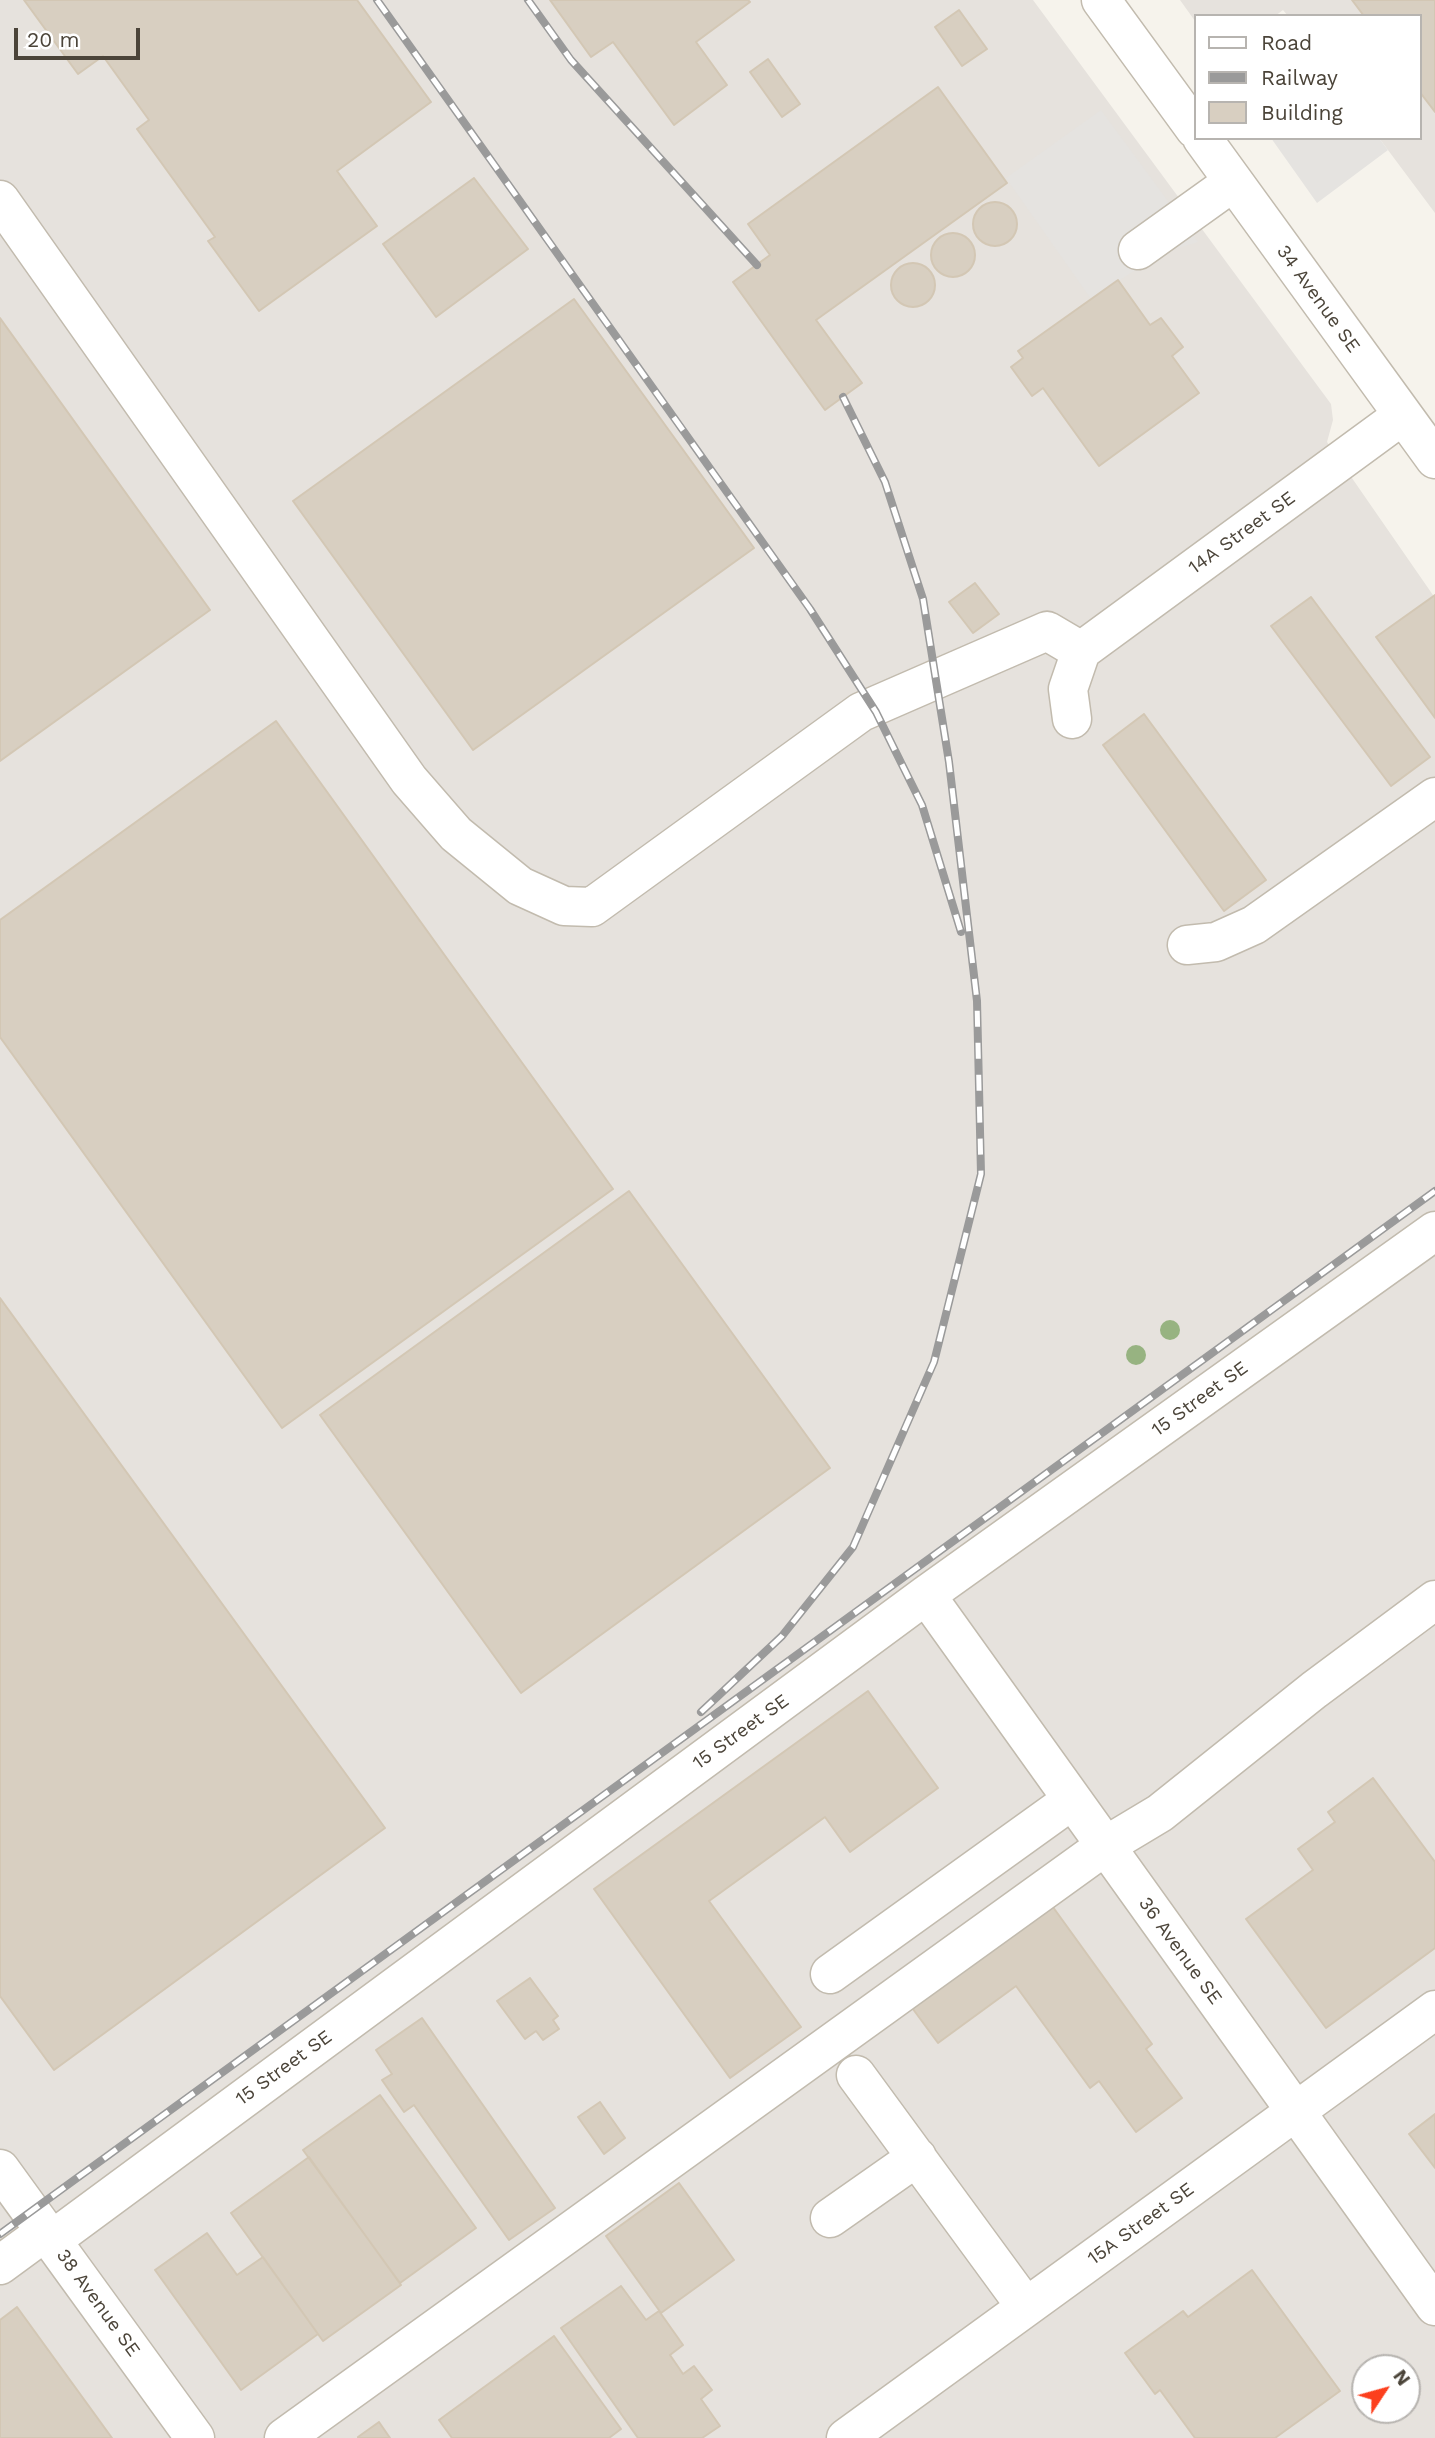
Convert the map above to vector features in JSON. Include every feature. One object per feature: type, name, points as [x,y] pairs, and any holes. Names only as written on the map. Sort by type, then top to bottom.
[{"type":"street","points":[[1101,0],[1194,129]]},
{"type":"street","name":"34 Avenue SE","points":[[1203,140],[1435,459]]},
{"type":"street","points":[[1138,250],[1233,182]]},
{"type":"street","points":[[0,200],[409,780],[456,834],[520,886],[564,906],[592,907],[861,712],[1047,631],[1081,651],[1068,689],[1072,719]]},
{"type":"street","name":"14A Street SE","points":[[1081,651],[1403,415]]},
{"type":"street","points":[[1187,945],[1216,942],[1254,925],[1435,797]]},
{"type":"street","name":"15 Street SE","points":[[0,2265],[49,2236],[926,1595],[1435,1231]]},
{"type":"street","name":"36 Avenue SE","points":[[926,1595],[1435,2306]]},
{"type":"street","points":[[284,2438],[851,2032],[1105,1846],[1160,1813],[1314,1690],[1435,1600]]},
{"type":"street","points":[[830,1974],[1072,1800]]},
{"type":"street","name":"15A Street SE","points":[[846,2438],[1435,2010]]},
{"type":"street","points":[[856,2075],[1026,2307]]},
{"type":"street","points":[[830,2218],[917,2157]]},
{"type":"street","name":"38 Avenue SE","points":[[0,2169],[195,2438]]},
{"type":"shaded area","points":[[0,0],[1033,0],[1331,404],[1333,420],[1327,442],[1435,598],[1435,2438],[0,2438]]},
{"type":"shaded area","points":[[1180,0],[1435,0],[1435,213],[1380,140],[1421,140],[1421,14],[1286,14],[1283,10],[1278,14],[1194,14],[1194,20]]},
{"type":"shaded area","points":[[1101,110],[1198,242],[1161,253],[1091,299],[1006,178]]},
{"type":"shaded area","points":[[1272,140],[1380,140],[1388,150],[1317,203]]},
{"type":"building","points":[[24,0],[357,0],[431,102],[337,171],[377,226],[259,311],[208,241],[215,237],[137,129],[149,120],[103,56],[78,74]]},
{"type":"building","points":[[550,0],[750,2],[696,42],[727,85],[674,125],[613,42],[591,57]]},
{"type":"building","points":[[1352,0],[1435,0],[1435,112],[1421,94],[1421,14],[1362,14]]},
{"type":"building","points":[[959,10],[987,49],[962,66],[935,27]]},
{"type":"building","points":[[768,59],[800,104],[782,117],[750,72]]},
{"type":"building","points":[[938,87],[1007,183],[816,320],[862,383],[825,410],[733,282],[770,255],[748,224]]},
{"type":"building","points":[[474,178],[528,249],[436,317],[383,244]]},
{"type":"building","points":[[995,202],[1004,203],[1011,208],[1016,215],[1016,233],[1011,240],[1004,245],[995,246],[986,245],[979,240],[974,233],[973,224],[974,215],[979,208],[986,203]]},
{"type":"building","points":[[953,233],[962,234],[969,239],[974,246],[974,264],[969,271],[962,276],[953,277],[944,276],[937,271],[932,264],[931,255],[932,246],[937,239],[944,234]]},
{"type":"building","points":[[913,263],[929,269],[935,285],[929,301],[913,307],[897,301],[891,285],[897,269]]},
{"type":"building","points":[[1118,280],[1150,325],[1161,318],[1183,347],[1172,356],[1199,393],[1099,466],[1043,388],[1032,396],[1011,367],[1023,358],[1018,351]]},
{"type":"building","points":[[574,299],[754,548],[473,750],[293,501]]},
{"type":"building","points":[[0,318],[210,610],[0,761]]},
{"type":"building","points":[[975,583],[999,614],[973,633],[949,602]]},
{"type":"building","points":[[1435,595],[1435,718],[1376,637]]},
{"type":"building","points":[[1311,597],[1430,757],[1391,786],[1271,626]]},
{"type":"building","points":[[1144,714],[1266,880],[1224,911],[1103,745]]},
{"type":"building","points":[[276,721],[613,1189],[282,1428],[0,1037],[0,920]]},
{"type":"building","points":[[629,1191],[830,1468],[521,1693],[320,1415]]},
{"type":"building","points":[[0,1298],[385,1828],[54,2070],[0,1996]]},
{"type":"building","points":[[868,1691],[938,1788],[850,1852],[825,1817],[709,1901],[801,2027],[730,2078],[594,1889]]},
{"type":"building","points":[[1373,1778],[1435,1862],[1435,1948],[1326,2028],[1246,1919],[1313,1870],[1298,1849],[1335,1822],[1328,1812]]},
{"type":"building","points":[[1050,1903],[1152,2044],[1146,2049],[1182,2098],[1136,2132],[1099,2081],[1090,2088],[1016,1986],[938,2043],[910,2005]]},
{"type":"building","points":[[530,1978],[558,2016],[553,2020],[559,2029],[543,2040],[536,2031],[525,2039],[497,2001]]},
{"type":"building","points":[[422,2018],[555,2208],[509,2240],[414,2105],[404,2112],[382,2080],[392,2074],[376,2050]]},
{"type":"building","points":[[380,2095],[476,2228],[400,2283],[303,2150]]},
{"type":"building","points":[[600,2102],[625,2138],[604,2154],[578,2117]]},
{"type":"building","points":[[1435,2114],[1435,2168],[1409,2134]]},
{"type":"building","points":[[309,2157],[401,2285],[323,2341],[231,2213]]},
{"type":"building","points":[[679,2183],[734,2260],[661,2313],[606,2236]]},
{"type":"building","points":[[207,2233],[237,2275],[263,2257],[318,2334],[241,2390],[155,2270]]},
{"type":"building","points":[[1252,2270],[1340,2391],[1275,2438],[1195,2438],[1160,2390],[1155,2394],[1125,2353],[1183,2311],[1188,2317]]},
{"type":"building","points":[[621,2286],[646,2320],[659,2311],[683,2345],[670,2355],[683,2374],[694,2366],[712,2390],[701,2399],[720,2426],[702,2438],[638,2438],[561,2328]]},
{"type":"building","points":[[17,2307],[112,2438],[0,2438],[0,2320]]},
{"type":"building","points":[[554,2336],[621,2429],[609,2438],[452,2438],[439,2420]]},
{"type":"building","points":[[379,2422],[390,2438],[358,2438],[358,2437]]},
{"type":"railway","points":[[377,0],[810,609],[876,712],[922,805],[961,932]]},
{"type":"railway","points":[[528,0],[571,60],[757,265]]},
{"type":"railway","points":[[701,1712],[782,1636],[853,1547],[934,1362],[981,1174],[977,1001],[949,762],[923,599],[885,482],[843,397]]},
{"type":"railway","points":[[0,2234],[1435,1191]]}]
